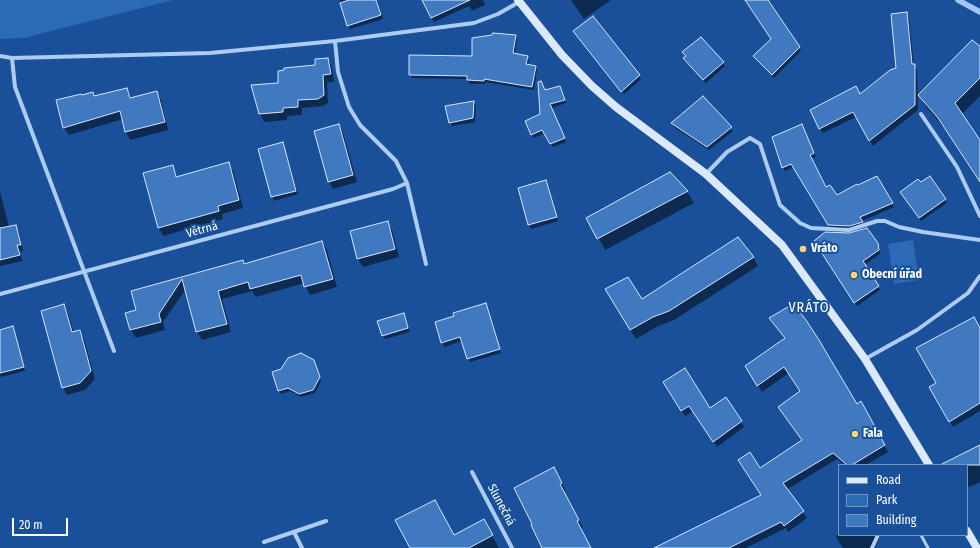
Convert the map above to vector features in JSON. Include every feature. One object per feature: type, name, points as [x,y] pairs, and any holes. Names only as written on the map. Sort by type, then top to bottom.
[{"type":"main road","points":[[519,1],[562,55],[592,86],[628,116],[706,174],[782,245],[865,359],[926,464]]},
{"type":"main road","points":[[968,533],[977,548]]},
{"type":"street","points":[[0,56],[12,58],[210,53],[334,41],[474,23],[498,14],[519,1]]},
{"type":"street","points":[[334,41],[338,72],[349,107],[360,125],[396,161],[407,183],[426,264]]},
{"type":"street","points":[[12,58],[15,87],[83,272],[114,351]]},
{"type":"street","points":[[921,114],[957,167],[980,216]]},
{"type":"street","points":[[706,174],[727,152],[750,138],[760,144],[780,205],[800,223],[811,228],[849,230],[877,221],[885,221],[899,227],[923,232],[980,240]]},
{"type":"street","name":"Větrná","points":[[0,294],[386,191],[407,183]]},
{"type":"street","points":[[865,359],[917,330],[968,293],[980,276]]},
{"type":"street","name":"Slunečná","points":[[472,472],[512,548]]},
{"type":"street","points":[[264,542],[326,521]]},
{"type":"street","points":[[294,532],[302,548]]},
{"type":"street","points":[[872,548],[878,536]]},
{"type":"lane","points":[[922,536],[928,548]]},
{"type":"green space","points":[[0,0],[173,0],[24,38],[0,39]]},
{"type":"green space","points":[[913,240],[919,280],[894,284],[888,244]]},
{"type":"building","points":[[349,0],[376,0],[381,15],[347,26],[340,3]]},
{"type":"building","points":[[422,0],[470,0],[431,18]]},
{"type":"building","points":[[745,0],[768,0],[800,47],[772,75],[753,56],[771,39]]},
{"type":"building","points":[[907,12],[912,64],[915,64],[915,105],[869,141],[853,112],[819,129],[810,110],[856,86],[860,94],[890,70],[896,68],[891,14]]},
{"type":"building","points":[[593,16],[640,75],[621,92],[573,31]]},
{"type":"building","points":[[493,33],[516,35],[513,53],[528,56],[526,64],[536,66],[532,87],[484,79],[484,81],[467,80],[467,76],[409,75],[409,55],[472,56],[472,38],[492,35]]},
{"type":"building","points":[[701,37],[724,62],[703,80],[683,58],[686,56],[682,52]]},
{"type":"building","points":[[972,40],[980,46],[980,78],[955,103],[980,140],[980,182],[938,118],[918,95]]},
{"type":"building","points":[[328,58],[331,74],[323,75],[324,95],[318,99],[298,100],[298,107],[283,108],[283,112],[259,114],[251,85],[278,83],[278,71],[284,70],[284,68],[315,65],[315,59]]},
{"type":"building","points":[[541,81],[545,90],[560,86],[565,100],[550,104],[565,138],[550,144],[542,130],[531,135],[525,121],[540,114],[538,82]]},
{"type":"building","points":[[127,88],[130,98],[157,91],[165,122],[125,132],[120,111],[63,128],[56,100],[93,92],[94,96]]},
{"type":"building","points":[[703,96],[732,127],[707,147],[671,123]]},
{"type":"building","points":[[474,101],[473,118],[449,123],[445,106]]},
{"type":"building","points":[[339,124],[353,175],[328,182],[314,131]]},
{"type":"building","points":[[802,124],[814,153],[810,155],[826,187],[830,185],[837,195],[857,184],[858,185],[877,176],[893,203],[860,217],[863,222],[849,226],[828,225],[791,164],[782,168],[772,137]]},
{"type":"building","points":[[283,142],[296,191],[271,197],[258,149]]},
{"type":"building","points":[[229,162],[239,200],[218,206],[219,211],[158,228],[143,173],[173,165],[176,177]]},
{"type":"building","points":[[670,172],[688,191],[597,239],[586,218]]},
{"type":"building","points":[[930,176],[946,199],[919,218],[900,192],[918,179],[921,182]]},
{"type":"building","points":[[546,180],[557,217],[528,225],[518,188]]},
{"type":"building","points":[[388,221],[395,249],[357,259],[350,231]]},
{"type":"building","points":[[16,225],[21,245],[17,245],[20,255],[0,260],[0,228]]},
{"type":"building","name":"Obecní úřad","points":[[867,228],[878,243],[879,250],[863,261],[879,286],[854,303],[814,241],[825,232],[849,233]]},
{"type":"building","points":[[738,237],[754,257],[669,311],[653,317],[630,330],[605,289],[628,277],[642,299]]},
{"type":"building","points":[[322,241],[333,279],[304,287],[301,275],[250,289],[248,282],[218,291],[227,324],[196,332],[182,279],[159,314],[161,322],[130,330],[125,313],[136,310],[131,291],[243,260],[244,264]]},
{"type":"building","points":[[486,303],[500,349],[467,359],[460,337],[441,343],[435,322],[454,316],[453,313]]},
{"type":"building","points":[[64,304],[72,332],[80,330],[91,371],[80,383],[62,388],[41,311]]},
{"type":"building","points":[[793,304],[819,340],[857,404],[861,401],[885,445],[854,464],[846,464],[833,453],[783,483],[804,511],[784,526],[781,522],[729,548],[654,548],[761,495],[738,460],[750,452],[760,468],[802,440],[778,407],[800,391],[784,367],[757,386],[745,366],[785,338],[769,318]]},
{"type":"building","points":[[404,313],[408,328],[382,336],[377,321]]},
{"type":"building","points":[[974,317],[980,328],[980,403],[949,422],[929,387],[936,383],[916,348]]},
{"type":"building","points":[[13,326],[24,367],[0,373],[0,330]]},
{"type":"building","points":[[301,353],[314,360],[320,377],[313,390],[299,394],[288,388],[278,391],[272,372],[281,369],[288,358]]},
{"type":"building","points":[[685,368],[710,408],[726,397],[742,421],[713,442],[689,406],[681,411],[663,382]]},
{"type":"building","points":[[980,445],[980,465],[942,464]]},
{"type":"building","points":[[554,467],[562,483],[560,484],[579,520],[577,521],[591,548],[542,548],[514,488]]},
{"type":"building","points":[[435,500],[454,535],[484,519],[493,535],[469,548],[410,548],[395,520]]},
{"type":"waterway","points":[[958,0],[980,12]]},
{"type":"place","name":"Vráto","points":[[803,249]]},
{"type":"place","name":"Obecní úřad","points":[[854,275]]},
{"type":"place","name":"Fala","points":[[855,434]]},
{"type":"district","name":"VRÁTO","points":[[809,308]]}]
